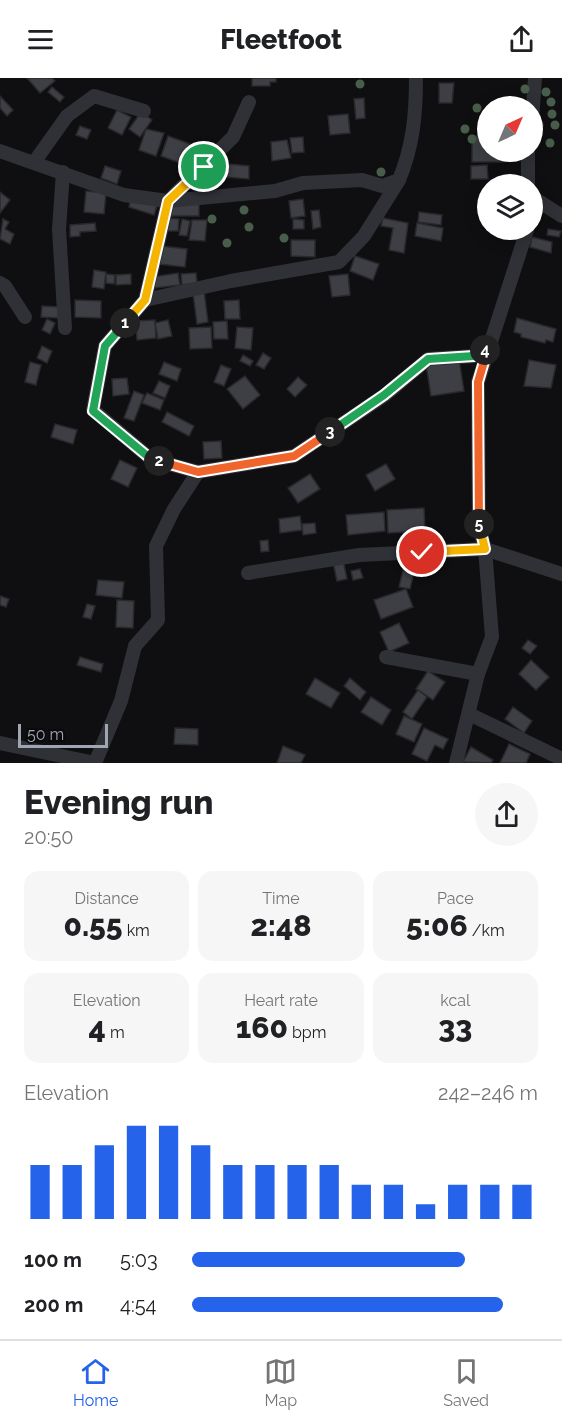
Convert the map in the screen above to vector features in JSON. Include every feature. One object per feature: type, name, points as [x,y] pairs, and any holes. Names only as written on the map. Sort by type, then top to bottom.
[{"type":"street","points":[[145,300],[231,280],[339,262],[364,236],[399,180],[410,155],[416,118],[416,78]]},
{"type":"street","points":[[534,96],[536,78]]},
{"type":"street","points":[[35,161],[67,116],[94,96],[144,111]]},
{"type":"street","points":[[249,102],[233,137],[168,201],[145,300],[105,346],[93,411],[151,459],[198,472],[294,456],[384,395],[428,359],[474,356],[488,348]]},
{"type":"street","points":[[0,151],[35,161],[124,195],[168,201],[275,191],[303,183],[362,180],[382,186],[399,180]]},
{"type":"street","points":[[63,172],[59,229],[65,328]]},
{"type":"street","points":[[543,203],[562,216]]},
{"type":"street","points":[[456,763],[478,674],[492,636],[485,549],[479,527],[478,382],[524,240]]},
{"type":"street","points":[[0,283],[5,286],[25,317]]},
{"type":"street","points":[[0,743],[95,763],[121,700],[135,646],[158,620],[156,546],[174,509],[198,472]]},
{"type":"street","points":[[248,573],[359,555],[485,549],[562,574]]},
{"type":"street","points":[[386,657],[478,674]]},
{"type":"street","points":[[469,714],[562,759]]},
{"type":"building","points":[[27,78],[52,78],[55,81],[40,93]]},
{"type":"building","points":[[252,78],[276,78],[276,82],[270,82],[270,86],[252,86]]},
{"type":"building","points":[[439,83],[454,83],[452,103],[439,103]]},
{"type":"building","points":[[52,87],[64,97],[60,102],[48,92]]},
{"type":"building","points":[[0,96],[13,110],[7,116],[0,108]]},
{"type":"building","points":[[364,98],[365,118],[356,119],[354,99]]},
{"type":"building","points":[[117,110],[131,117],[122,135],[108,128]]},
{"type":"building","points":[[141,112],[152,120],[140,137],[129,129]]},
{"type":"building","points":[[348,114],[350,133],[330,135],[328,116]]},
{"type":"building","points":[[80,126],[91,130],[87,139],[76,135]]},
{"type":"building","points":[[146,129],[164,133],[156,156],[139,150]]},
{"type":"building","points":[[168,136],[190,144],[183,164],[161,156]]},
{"type":"building","points":[[472,136],[477,136],[477,162],[472,162]]},
{"type":"building","points":[[303,137],[304,152],[292,153],[290,138]]},
{"type":"building","points":[[287,140],[291,158],[272,161],[271,142]]},
{"type":"building","points":[[228,164],[249,166],[249,179],[227,177]]},
{"type":"building","points":[[487,165],[488,174],[477,174],[477,179],[471,179],[471,166]]},
{"type":"building","points":[[105,166],[121,171],[117,184],[101,178]]},
{"type":"building","points":[[86,191],[106,193],[104,214],[84,212]]},
{"type":"building","points":[[0,192],[10,200],[0,213]]},
{"type":"building","points":[[131,198],[157,206],[154,215],[129,207]]},
{"type":"building","points":[[303,199],[305,216],[291,218],[289,201]]},
{"type":"building","points":[[169,204],[199,204],[199,216],[168,216]]},
{"type":"building","points":[[319,210],[321,227],[313,229],[311,211]]},
{"type":"building","points":[[419,212],[442,215],[441,225],[418,222]]},
{"type":"building","points":[[167,218],[179,219],[178,231],[167,231]]},
{"type":"building","points":[[383,218],[408,223],[404,253],[389,250],[393,228],[381,226]]},
{"type":"building","points":[[3,219],[9,222],[5,229],[14,234],[10,244],[0,239]]},
{"type":"building","points":[[182,219],[190,221],[187,236],[179,235]]},
{"type":"building","points":[[293,219],[304,220],[304,229],[293,229]]},
{"type":"building","points":[[192,220],[207,220],[205,241],[189,240]]},
{"type":"building","points":[[95,223],[96,231],[80,232],[80,236],[70,237],[70,225]]},
{"type":"building","points":[[417,223],[443,228],[441,241],[415,236]]},
{"type":"building","points":[[548,229],[561,231],[559,237],[547,235]]},
{"type":"building","points":[[291,240],[315,240],[315,257],[291,256]]},
{"type":"building","points":[[531,240],[552,242],[551,253],[530,247]]},
{"type":"building","points":[[161,246],[187,249],[185,267],[159,264]]},
{"type":"building","points":[[355,256],[379,264],[373,280],[350,271]]},
{"type":"building","points":[[94,270],[106,272],[104,289],[92,287]]},
{"type":"building","points":[[178,273],[180,285],[154,288],[152,277]]},
{"type":"building","points":[[196,273],[197,283],[182,285],[181,274]]},
{"type":"building","points":[[106,274],[115,275],[114,284],[106,283]]},
{"type":"building","points":[[131,274],[131,284],[116,285],[116,275]]},
{"type":"building","points":[[348,274],[350,295],[332,297],[329,276]]},
{"type":"building","points":[[204,291],[208,322],[197,324],[193,293]]},
{"type":"building","points":[[75,300],[101,301],[101,318],[75,317]]},
{"type":"building","points":[[239,300],[240,319],[225,319],[224,301]]},
{"type":"building","points":[[42,306],[59,307],[59,318],[41,317]]},
{"type":"building","points":[[517,318],[556,329],[553,342],[546,340],[545,343],[521,337],[521,334],[514,332]]},
{"type":"building","points":[[47,319],[55,323],[50,334],[42,330]]},
{"type":"building","points":[[155,320],[156,338],[137,340],[136,321]]},
{"type":"building","points":[[168,320],[172,336],[158,339],[155,323]]},
{"type":"building","points":[[227,321],[228,339],[214,339],[213,322]]},
{"type":"building","points":[[211,327],[212,348],[190,349],[189,328]]},
{"type":"building","points":[[237,327],[253,328],[251,350],[235,348]]},
{"type":"building","points":[[42,346],[52,351],[47,363],[37,358]]},
{"type":"building","points":[[263,353],[271,358],[264,369],[256,365]]},
{"type":"building","points":[[243,355],[253,361],[250,366],[240,361]]},
{"type":"building","points":[[459,359],[464,391],[431,396],[426,364]]},
{"type":"building","points":[[529,360],[556,365],[551,388],[524,386]]},
{"type":"building","points":[[30,362],[41,365],[36,385],[25,382]]},
{"type":"building","points":[[164,362],[181,369],[177,381],[159,374]]},
{"type":"building","points":[[221,365],[231,369],[224,386],[214,382]]},
{"type":"building","points":[[245,376],[260,395],[243,409],[227,389]]},
{"type":"building","points":[[298,377],[307,385],[295,397],[287,389]]},
{"type":"building","points":[[127,378],[129,394],[113,396],[112,379]]},
{"type":"building","points":[[159,381],[170,386],[165,398],[153,393]]},
{"type":"building","points":[[134,391],[144,395],[134,421],[124,418]]},
{"type":"building","points":[[147,393],[164,400],[160,410],[142,403]]},
{"type":"building","points":[[167,412],[194,426],[189,436],[162,422]]},
{"type":"building","points":[[55,424],[77,430],[73,444],[51,437]]},
{"type":"building","points":[[221,441],[222,458],[204,459],[203,442]]},
{"type":"building","points":[[120,460],[137,468],[128,487],[111,479]]},
{"type":"building","points":[[386,464],[395,479],[375,491],[366,475]]},
{"type":"building","points":[[310,474],[320,489],[298,503],[288,488]]},
{"type":"building","points":[[424,508],[425,531],[388,533],[387,510]]},
{"type":"building","points":[[384,512],[385,531],[348,535],[346,515]]},
{"type":"building","points":[[300,516],[302,530],[280,533],[279,519]]},
{"type":"building","points":[[315,523],[316,533],[303,535],[302,524]]},
{"type":"building","points":[[268,540],[269,551],[261,552],[260,541]]},
{"type":"building","points":[[343,560],[347,579],[337,581],[333,562]]},
{"type":"building","points":[[404,566],[415,569],[410,589],[399,587]]},
{"type":"building","points":[[360,569],[363,578],[353,580],[351,571]]},
{"type":"building","points":[[98,580],[124,582],[122,598],[96,595]]},
{"type":"building","points":[[406,589],[413,607],[381,619],[374,600]]},
{"type":"building","points":[[0,596],[9,599],[6,607],[0,605]]},
{"type":"building","points":[[117,600],[134,601],[133,628],[116,627]]},
{"type":"building","points":[[87,604],[95,606],[91,619],[83,617]]},
{"type":"building","points":[[399,623],[409,643],[389,652],[380,632]]},
{"type":"building","points":[[528,640],[537,646],[530,654],[522,648]]},
{"type":"building","points":[[80,657],[103,664],[101,672],[77,665]]},
{"type":"building","points":[[531,660],[549,677],[536,690],[519,674]]},
{"type":"building","points":[[428,671],[445,682],[433,700],[416,689]]},
{"type":"building","points":[[315,678],[340,693],[331,708],[306,694]]},
{"type":"building","points":[[350,678],[366,692],[360,700],[344,686]]},
{"type":"building","points":[[418,690],[427,697],[412,719],[403,712]]},
{"type":"building","points":[[371,697],[391,710],[382,725],[361,712]]},
{"type":"building","points":[[513,707],[532,721],[524,733],[505,719]]},
{"type":"building","points":[[404,716],[422,724],[414,742],[396,734]]},
{"type":"building","points":[[175,728],[198,729],[198,745],[174,744]]},
{"type":"building","points":[[424,728],[448,739],[443,749],[435,745],[427,761],[412,754]]},
{"type":"building","points":[[509,744],[530,754],[526,763],[500,763]]},
{"type":"building","points":[[283,746],[305,755],[301,763],[277,763]]},
{"type":"building","points":[[471,747],[493,760],[491,763],[463,762]]},
{"type":"route","points":[[204,167],[168,201],[145,300],[105,346],[93,411],[151,459],[198,472],[294,456],[384,395],[428,359],[474,356],[488,348],[478,382],[479,527],[485,549],[422,552]]}]
